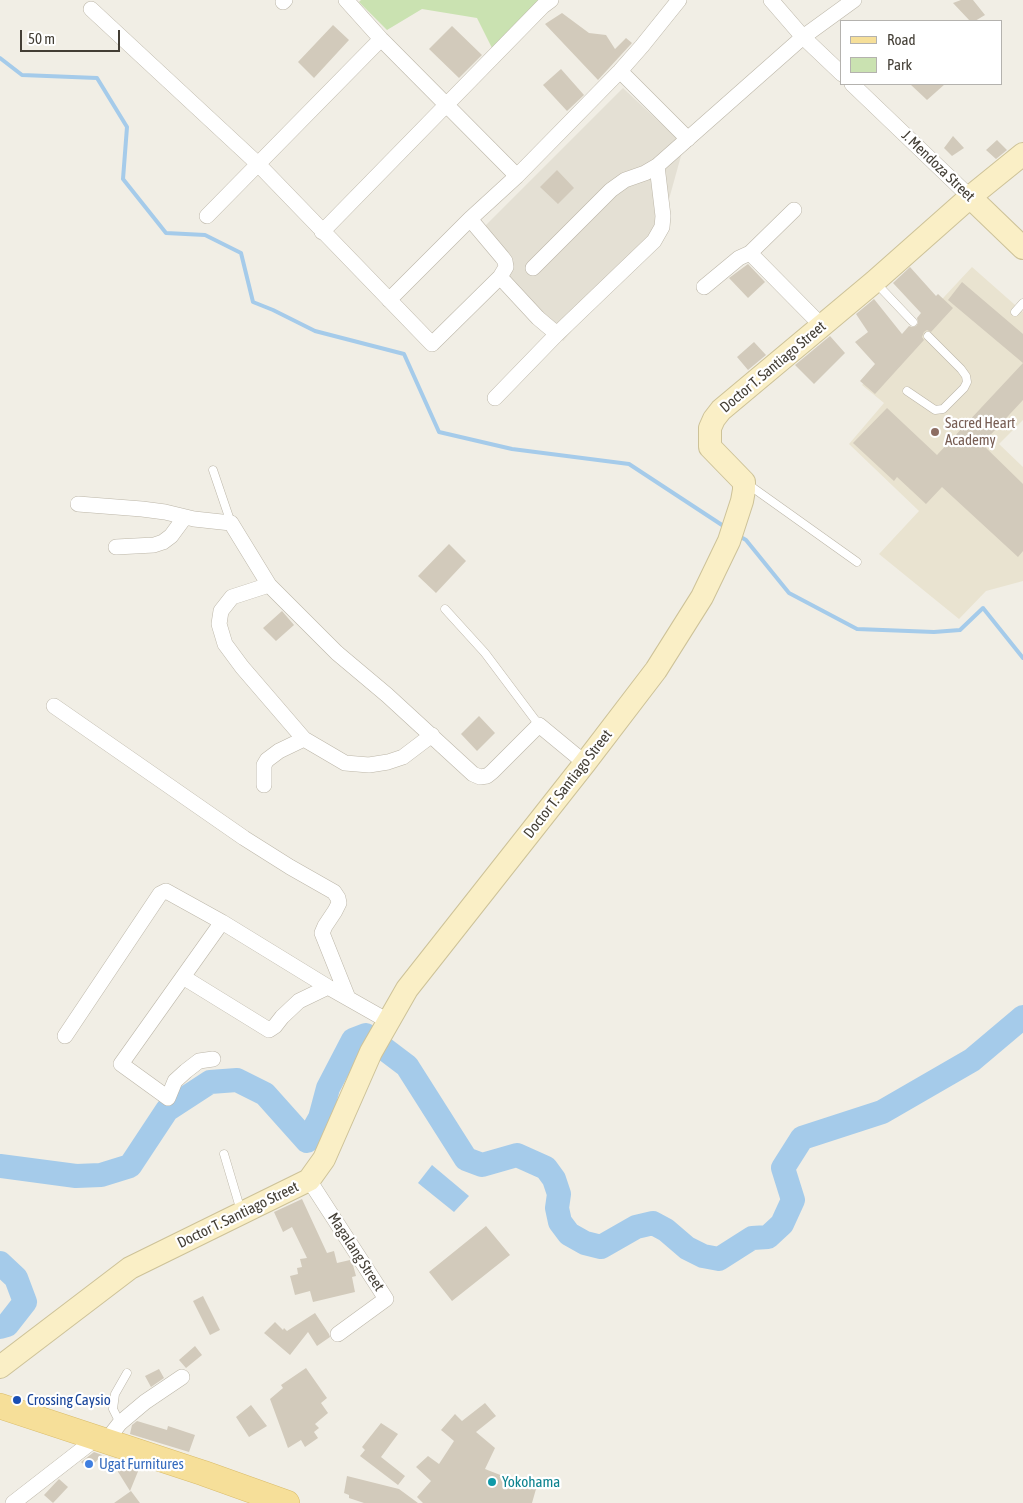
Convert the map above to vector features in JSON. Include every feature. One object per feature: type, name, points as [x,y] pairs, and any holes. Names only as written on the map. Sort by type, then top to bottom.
[{"type":"main road","points":[[0,1406],[108,1434],[202,1473],[287,1503]]},
{"type":"street","points":[[346,0],[381,39],[517,176]]},
{"type":"street","points":[[322,232],[551,0]]},
{"type":"street","points":[[389,300],[470,219],[517,176],[620,71],[679,0]]},
{"type":"street","points":[[772,0],[803,37],[840,72]]},
{"type":"street","points":[[533,268],[611,190],[625,180],[657,166],[803,37],[854,0]]},
{"type":"street","points":[[91,9],[258,164],[432,344],[500,277],[506,267],[506,262],[470,219]]},
{"type":"street","points":[[207,216],[381,39]]},
{"type":"street","points":[[620,71],[688,139]]},
{"type":"street","name":"J. Mendoza Street","points":[[853,85],[1023,248]]},
{"type":"street","name":"Doctor T. Santiago Street","points":[[0,1367],[130,1268],[309,1180],[324,1159],[371,1052],[407,989],[585,764],[656,670],[702,597],[732,534],[742,501],[744,482],[710,447],[710,428],[714,419],[721,410],[1023,154]]},
{"type":"street","points":[[495,398],[557,334],[654,241],[662,227],[663,216],[657,166]]},
{"type":"street","points":[[704,287],[739,258],[750,253],[794,210]]},
{"type":"street","points":[[750,253],[822,326]]},
{"type":"street","points":[[500,277],[538,318],[557,334]]},
{"type":"street","points":[[78,504],[142,509],[231,523],[269,585],[337,653],[432,735],[473,774],[480,777],[487,776],[539,725],[585,764]]},
{"type":"street","points":[[116,547],[154,545],[163,542],[171,536],[185,517]]},
{"type":"street","points":[[269,585],[232,597],[221,611],[219,624],[225,644],[242,667],[304,739],[345,763],[369,765],[403,757],[432,735]]},
{"type":"street","points":[[54,706],[244,838],[334,892],[339,903],[322,933],[348,998]]},
{"type":"street","points":[[264,786],[264,765],[267,760],[279,751],[304,739]]},
{"type":"street","points":[[65,1036],[160,894],[166,891],[222,922],[387,1023]]},
{"type":"street","points":[[212,1059],[199,1061],[186,1071],[175,1081],[168,1098],[121,1064],[222,922]]},
{"type":"street","points":[[183,978],[269,1030],[299,1001],[328,987]]},
{"type":"street","name":"Magalang Street","points":[[309,1180],[386,1299],[338,1334]]},
{"type":"street","points":[[13,1503],[108,1434],[145,1402],[182,1377]]},
{"type":"lane","points":[[874,282],[913,322]]},
{"type":"lane","points":[[1014,312],[1023,304]]},
{"type":"lane","points":[[907,391],[935,410],[943,409],[964,388],[967,382],[966,376],[961,369],[928,336]]},
{"type":"lane","points":[[213,470],[231,523]]},
{"type":"lane","points":[[744,482],[857,562]]},
{"type":"lane","points":[[444,609],[485,653],[539,725]]},
{"type":"lane","points":[[224,1154],[242,1213]]},
{"type":"lane","points":[[108,1434],[115,1394],[127,1373]]},
{"type":"shaded area","points":[[623,88],[684,145],[661,228],[563,341],[511,283],[481,230]]},
{"type":"shaded area","name":"Sacred Heart Academy","points":[[972,267],[1023,312],[1023,420],[999,444],[1023,467],[1023,581],[986,591],[959,619],[879,554],[919,511],[849,444],[884,403],[862,385]]},
{"type":"green space","points":[[361,0],[554,0],[493,50],[477,18],[422,9],[387,30],[359,2]]},
{"type":"water","points":[[432,1165],[469,1196],[454,1212],[418,1183]]},
{"type":"building","points":[[961,0],[973,0],[985,15],[977,20],[969,20],[953,3]]},
{"type":"building","points":[[562,13],[589,33],[606,35],[615,49],[626,38],[632,43],[598,80],[545,24]]},
{"type":"building","points":[[333,25],[349,40],[314,78],[298,62]]},
{"type":"building","points":[[452,26],[482,55],[459,78],[429,49]]},
{"type":"building","points":[[561,69],[584,95],[567,111],[543,85]]},
{"type":"building","points":[[911,85],[944,85],[927,100]]},
{"type":"building","points":[[953,136],[964,148],[952,156],[944,148]]},
{"type":"building","points":[[997,140],[1007,150],[996,159],[986,150]]},
{"type":"building","points":[[557,170],[574,188],[558,204],[540,187]]},
{"type":"building","points":[[748,264],[765,282],[748,298],[729,278]]},
{"type":"building","points":[[910,267],[936,296],[938,294],[953,308],[931,332],[927,330],[924,332],[922,337],[924,340],[875,394],[860,381],[875,364],[855,342],[868,332],[856,314],[874,299],[902,334],[909,326],[916,326],[918,323],[917,318],[921,313],[893,283]]},
{"type":"building","points":[[962,282],[1023,334],[1023,363],[948,300]]},
{"type":"building","points":[[830,336],[845,353],[814,384],[795,365]]},
{"type":"building","points":[[754,342],[766,355],[748,370],[737,357]]},
{"type":"building","points":[[1023,363],[1023,400],[982,444],[1023,484],[1023,551],[1018,557],[942,487],[926,504],[897,477],[894,481],[853,443],[887,408],[937,455]]},
{"type":"building","points":[[449,544],[466,561],[436,593],[418,576]]},
{"type":"building","points":[[282,611],[294,625],[276,641],[263,628]]},
{"type":"building","points":[[479,716],[495,733],[477,751],[461,734]]},
{"type":"building","points":[[302,1199],[327,1253],[334,1251],[337,1263],[350,1260],[353,1265],[356,1276],[352,1277],[355,1292],[313,1302],[310,1291],[295,1295],[290,1276],[298,1274],[297,1268],[302,1267],[300,1259],[307,1258],[292,1227],[283,1232],[274,1212]]},
{"type":"building","points":[[486,1226],[510,1255],[452,1301],[429,1272]]},
{"type":"building","points":[[203,1296],[220,1330],[210,1335],[193,1301]]},
{"type":"building","points":[[315,1313],[330,1337],[317,1346],[308,1332],[290,1355],[264,1333],[275,1322],[283,1330],[284,1328],[287,1331]]},
{"type":"building","points":[[195,1346],[202,1355],[186,1368],[179,1360]]},
{"type":"building","points":[[306,1368],[327,1398],[321,1403],[328,1413],[315,1424],[319,1428],[314,1432],[318,1438],[305,1447],[301,1440],[288,1448],[270,1399],[283,1388],[281,1385]]},
{"type":"building","points":[[159,1369],[164,1378],[151,1387],[145,1376]]},
{"type":"building","points":[[485,1403],[496,1416],[476,1432],[495,1448],[485,1469],[536,1489],[532,1503],[423,1503],[417,1497],[431,1481],[416,1467],[428,1456],[439,1464],[454,1441],[441,1430],[455,1414],[462,1421]]},
{"type":"building","points":[[251,1405],[267,1426],[249,1437],[236,1417]]},
{"type":"building","points":[[137,1421],[167,1430],[168,1426],[195,1435],[189,1452],[130,1434],[132,1425]]},
{"type":"building","points":[[381,1423],[398,1434],[381,1457],[405,1476],[398,1485],[360,1456],[365,1450],[362,1447]]},
{"type":"building","name":"Ugat Furnitures","points":[[94,1452],[102,1455],[89,1469],[81,1462]]},
{"type":"building","points":[[111,1461],[139,1469],[130,1491],[120,1475]]},
{"type":"building","points":[[347,1476],[399,1489],[418,1503],[364,1503],[349,1498],[349,1495],[344,1493]]},
{"type":"building","points":[[59,1479],[68,1487],[53,1503],[44,1495]]},
{"type":"building","points":[[131,1491],[140,1503],[114,1503]]},
{"type":"waterway","points":[[0,58],[22,75],[97,78],[127,127],[123,179],[166,233],[205,235],[241,253],[253,302],[315,331],[404,354],[439,432],[512,449],[629,464],[725,527]]},
{"type":"waterway","points":[[739,536],[746,540],[789,593],[857,629],[934,632],[960,630],[983,608],[1023,658]]},
{"type":"waterway","points":[[0,1166],[76,1176],[101,1175],[130,1166],[167,1110],[210,1082],[237,1080],[265,1094],[307,1141],[320,1118],[328,1088],[353,1040],[366,1035],[407,1066],[466,1159],[482,1165],[517,1155],[546,1168],[554,1179],[559,1194],[557,1208],[560,1222],[569,1234],[585,1243],[601,1247],[636,1227],[653,1223],[666,1230],[687,1248],[703,1256],[719,1259],[752,1238],[768,1237],[782,1224],[793,1200],[783,1168],[802,1138],[882,1112],[972,1060],[1023,1017]]},
{"type":"waterway","points":[[0,1263],[16,1278],[25,1302],[7,1325],[0,1327]]},
{"type":"place","name":"Sacred Heart Academy","points":[[935,432]]},
{"type":"place","name":"Crossing Caysio","points":[[17,1400]]},
{"type":"place","name":"Ugat Furnitures","points":[[89,1464]]},
{"type":"place","name":"Yokohama","points":[[492,1482]]}]
